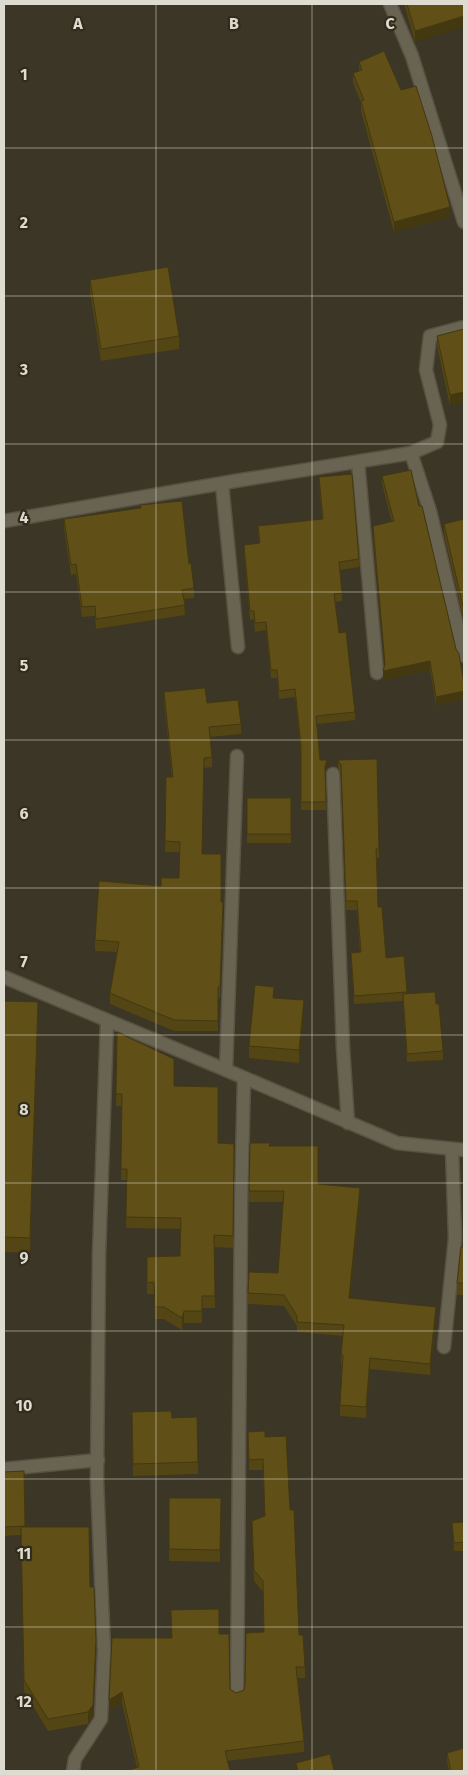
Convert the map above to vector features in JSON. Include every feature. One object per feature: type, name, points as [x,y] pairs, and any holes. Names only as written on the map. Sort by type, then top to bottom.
[{"type":"street","points":[[390,4],[412,56],[464,222]]},
{"type":"street","points":[[4,521],[411,453],[437,442],[440,425],[426,370],[430,336],[464,327]]},
{"type":"street","points":[[411,453],[430,511],[464,656]]},
{"type":"street","points":[[358,462],[377,673]]},
{"type":"street","points":[[222,484],[238,647]]},
{"type":"street","points":[[226,1070],[237,756]]},
{"type":"street","points":[[333,774],[343,1048],[348,1123]]},
{"type":"street","points":[[4,977],[397,1143],[458,1150],[455,1238],[444,1347]]},
{"type":"street","points":[[73,1771],[75,1759],[101,1719],[104,1651],[98,1460],[99,1255],[107,1022]]},
{"type":"street","points":[[237,1696],[240,1215],[244,1078]]},
{"type":"street","points":[[4,1469],[98,1460]]},
{"type":"building","points":[[407,4],[464,4],[464,16],[415,31]]},
{"type":"building","points":[[384,51],[401,90],[416,86],[432,136],[450,207],[394,222],[361,101],[364,100],[353,73],[362,70],[359,62]]},
{"type":"building","points":[[168,267],[179,336],[101,349],[90,280]]},
{"type":"building","points":[[464,329],[464,392],[450,395],[437,336]]},
{"type":"building","points":[[411,470],[419,506],[422,506],[456,649],[459,654],[464,684],[464,691],[436,697],[430,661],[383,671],[385,664],[373,526],[394,521],[382,476]]},
{"type":"building","points":[[352,474],[359,559],[339,562],[342,593],[334,594],[339,633],[346,632],[355,712],[316,716],[320,760],[327,760],[325,766],[326,802],[301,802],[301,745],[295,689],[279,691],[277,670],[271,670],[266,622],[255,623],[254,611],[250,611],[244,545],[260,543],[258,526],[323,519],[319,477]]},
{"type":"building","points":[[182,501],[189,564],[191,563],[194,588],[182,590],[185,605],[96,619],[95,606],[82,607],[76,564],[71,565],[64,519],[141,508],[140,505]]},
{"type":"building","points":[[464,519],[464,611],[444,524]]},
{"type":"building","points":[[205,688],[207,703],[238,700],[241,724],[209,727],[212,757],[204,758],[202,854],[221,854],[221,902],[223,902],[218,1021],[174,1020],[110,993],[119,942],[95,940],[99,881],[161,886],[161,878],[179,878],[180,842],[165,841],[166,777],[173,777],[164,692]]},
{"type":"building","points":[[377,759],[379,849],[376,849],[378,907],[382,907],[386,958],[404,956],[407,992],[354,996],[351,953],[361,952],[357,901],[346,901],[341,765],[338,760]]},
{"type":"building","points":[[247,798],[291,798],[291,834],[247,834]]},
{"type":"building","points":[[255,985],[274,987],[273,998],[304,1000],[299,1050],[249,1046]]},
{"type":"building","points":[[435,992],[436,1004],[439,1004],[443,1051],[407,1054],[403,994]]},
{"type":"building","points":[[4,1001],[38,1002],[30,1238],[4,1237]]},
{"type":"building","points":[[117,1032],[174,1059],[174,1086],[218,1087],[218,1143],[234,1144],[233,1236],[214,1235],[215,1296],[202,1296],[202,1311],[184,1311],[182,1318],[164,1307],[155,1307],[154,1282],[147,1283],[147,1257],[180,1256],[181,1218],[126,1217],[127,1169],[121,1169],[122,1094],[116,1094]]},
{"type":"building","points":[[250,1143],[270,1143],[269,1146],[318,1146],[318,1184],[360,1188],[349,1298],[436,1307],[430,1364],[370,1358],[366,1407],[340,1405],[344,1325],[297,1322],[297,1316],[284,1295],[248,1293],[249,1272],[278,1273],[284,1191],[249,1191]]},
{"type":"building","points":[[461,1247],[464,1247],[464,1283],[457,1283]]},
{"type":"building","points":[[171,1411],[172,1418],[197,1417],[198,1462],[133,1464],[132,1412]]},
{"type":"building","points":[[265,1431],[265,1437],[286,1436],[290,1510],[294,1510],[299,1635],[303,1635],[305,1667],[296,1667],[304,1741],[225,1751],[230,1771],[125,1771],[139,1767],[122,1692],[109,1700],[112,1638],[172,1638],[171,1610],[219,1609],[219,1634],[229,1634],[230,1689],[236,1693],[244,1690],[246,1633],[264,1632],[263,1581],[254,1570],[252,1521],[265,1516],[263,1459],[249,1460],[248,1432]]},
{"type":"building","points":[[24,1471],[25,1526],[4,1527],[4,1472]]},
{"type":"building","points":[[169,1498],[221,1498],[220,1550],[169,1549]]},
{"type":"building","points":[[464,1522],[464,1542],[454,1543],[452,1523]]},
{"type":"building","points":[[21,1527],[89,1527],[90,1587],[94,1587],[96,1640],[93,1705],[88,1712],[48,1719],[24,1680]]},
{"type":"building","points":[[464,1748],[464,1771],[451,1771],[447,1753]]},
{"type":"building","points":[[330,1754],[334,1771],[298,1771],[296,1763]]}]
